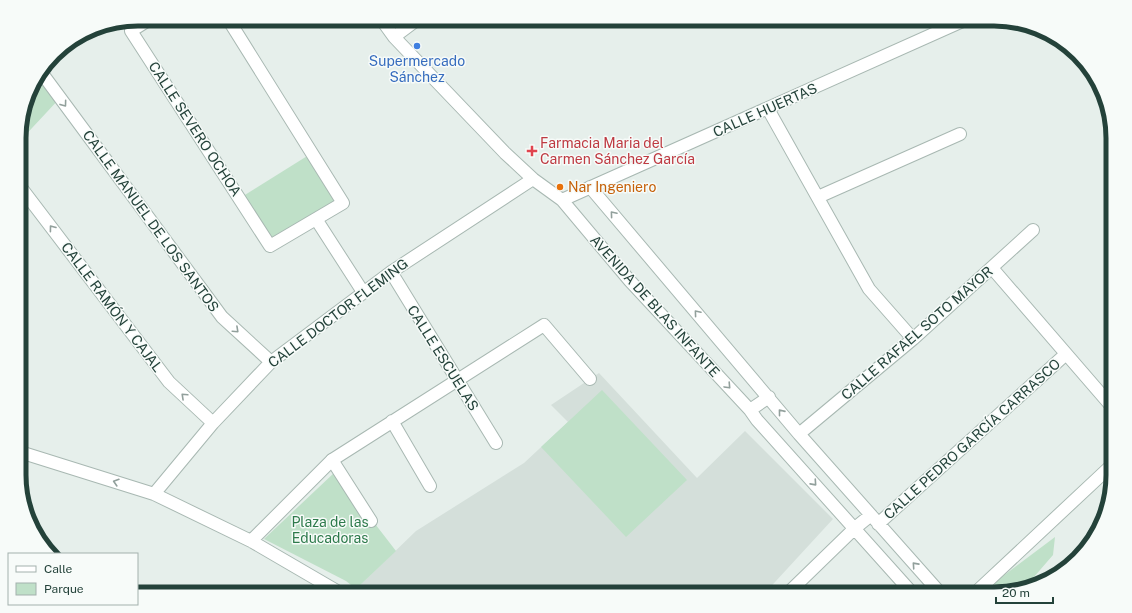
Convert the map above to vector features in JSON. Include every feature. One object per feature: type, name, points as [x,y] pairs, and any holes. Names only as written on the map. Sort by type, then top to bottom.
[{"type":"street","name":"CALLE SEVERO OCHOA","points":[[139,26],[131,31],[270,246],[316,219]]},
{"type":"street","points":[[232,26],[343,203],[316,219],[363,292]]},
{"type":"street","name":"AVENIDA DE BLAS INFANTE","points":[[386,26],[394,37],[505,153],[533,179],[562,200],[630,281],[750,410],[907,587]]},
{"type":"street","points":[[394,37],[409,26]]},
{"type":"street","name":"CALLE HUERTAS","points":[[562,200],[952,26]]},
{"type":"street","name":"CALLE MANUEL DE LOS SANTOS","points":[[45,77],[222,317],[271,362]]},
{"type":"street","points":[[768,109],[869,289],[913,339]]},
{"type":"street","points":[[818,197],[960,134]]},
{"type":"street","name":"CALLE DOCTOR FLEMING","points":[[154,494],[212,423],[271,362],[391,272],[533,179]]},
{"type":"street","name":"AVENIDA DE BLAS INFANTE","points":[[590,188],[799,434],[935,587]]},
{"type":"street","name":"CALLE RAMÓN Y CAJAL","points":[[26,194],[169,382],[212,423]]},
{"type":"street","name":"CALLE RAFAEL SOTO MAYOR","points":[[799,434],[913,339],[1033,230]]},
{"type":"street","points":[[992,268],[1106,400]]},
{"type":"street","name":"CALLE ESCUELAS","points":[[391,272],[496,444]]},
{"type":"street","points":[[251,541],[332,460],[456,379],[544,324],[590,379]]},
{"type":"street","name":"CALLE PEDRO GARCÍA CARRASCO","points":[[875,520],[1066,354]]},
{"type":"street","points":[[750,410],[769,397]]},
{"type":"street","points":[[392,421],[430,486]]},
{"type":"street","points":[[26,454],[154,494],[251,541],[330,587]]},
{"type":"street","points":[[332,460],[371,521]]},
{"type":"street","points":[[981,587],[1106,471]]},
{"type":"street","points":[[794,587],[855,528],[875,520]]},
{"type":"shaded area","points":[[599,373],[697,478],[745,431],[833,519],[770,587],[358,587],[416,531],[524,463],[568,422],[551,405]]},
{"type":"green space","points":[[44,77],[60,98],[26,134],[30,109]]},
{"type":"green space","points":[[312,153],[343,203],[270,246],[240,198]]},
{"type":"green space","points":[[602,390],[687,480],[626,537],[541,447]]},
{"type":"green space","name":"Plaza de las Educadoras","points":[[335,472],[396,551],[358,587],[354,587],[346,581],[264,539]]},
{"type":"green space","points":[[1055,537],[1053,555],[1031,581],[1016,585],[988,587]]},
{"type":"place","name":"Supermercado Sánchez","points":[[417,46]]},
{"type":"place","name":"Farmacia Maria del Carmen Sánchez García","points":[[532,151]]},
{"type":"place","name":"Nar Ingeniero","points":[[560,187]]}]
